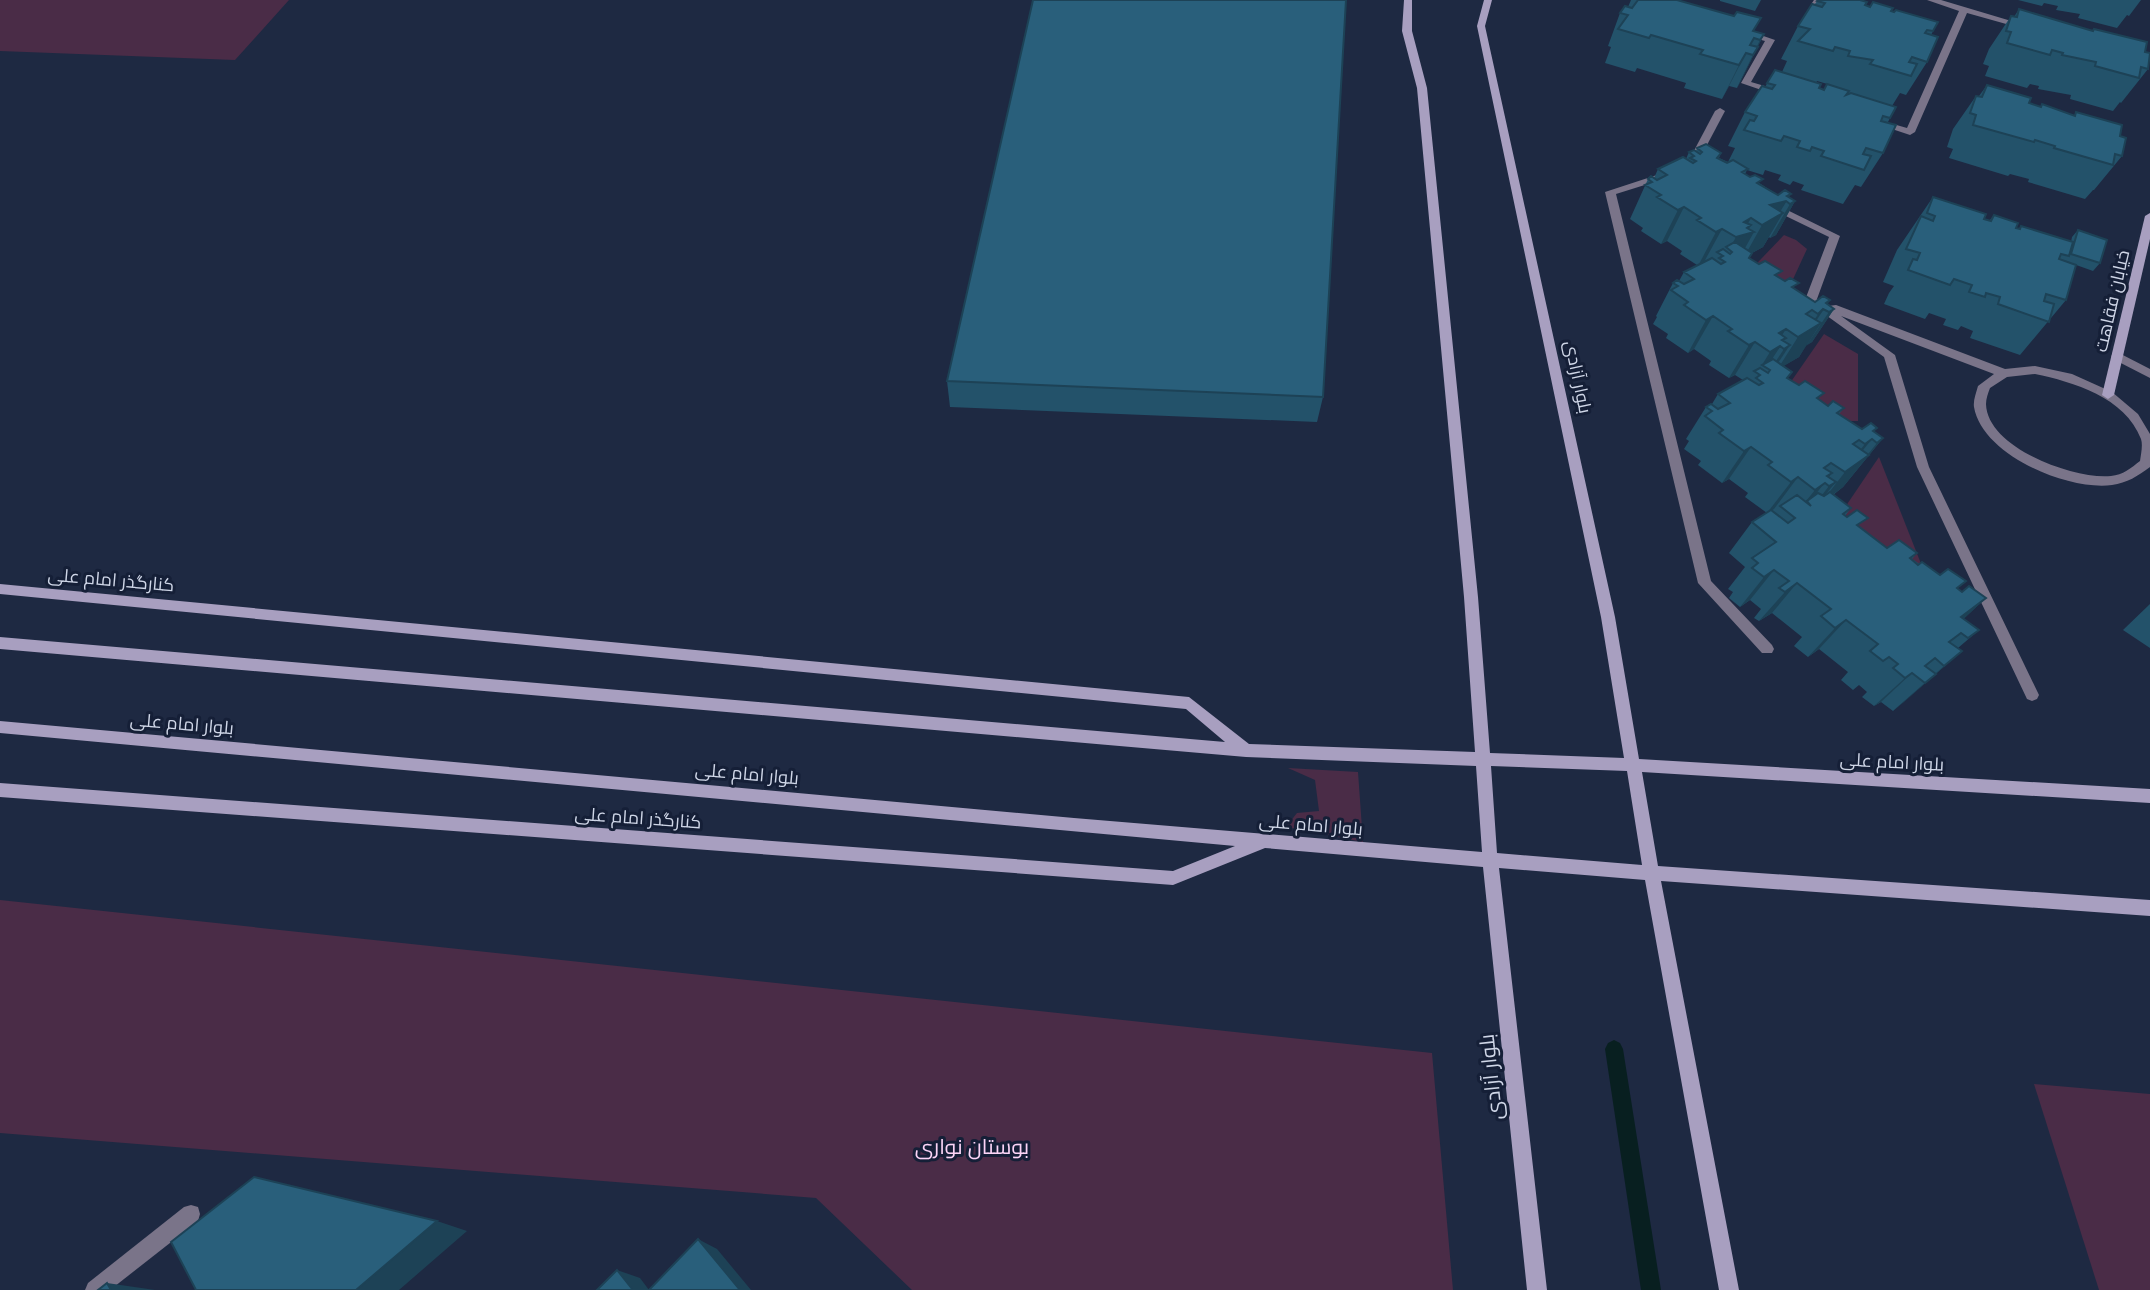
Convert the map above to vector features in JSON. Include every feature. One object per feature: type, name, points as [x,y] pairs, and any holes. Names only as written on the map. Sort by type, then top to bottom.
[{"type":"main road","points":[[0,643],[1246,750],[1484,759],[1423,101],[1407,31],[1408,0]]},
{"type":"main road","name":"بلوار آزادی","points":[[1488,0],[1481,26],[1608,617],[1651,871]]},
{"type":"main road","name":"خیابان فقاهت","points":[[2108,395],[2150,216]]},
{"type":"main road","name":"کنارگذر امام علی","points":[[0,589],[1189,703],[1246,750]]},
{"type":"main road","name":"بلوار امام علی","points":[[0,727],[1265,840],[1651,871]]},
{"type":"main road","name":"بلوار امام علی","points":[[1484,759],[1632,765],[2150,796]]},
{"type":"main road","name":"بلوار آزادی","points":[[1484,759],[1490,858],[1537,1290]]},
{"type":"main road","name":"کنارگذر امام علی","points":[[0,789],[1173,878],[1265,840]]},
{"type":"main road","points":[[1729,1290],[1651,871],[1828,888],[2150,908]]},
{"type":"street","points":[[1931,0],[2031,28]]},
{"type":"street","points":[[1872,121],[1910,132],[1964,9]]},
{"type":"street","points":[[1732,30],[1770,40],[1746,83],[1796,98]]},
{"type":"street","points":[[1720,111],[1697,169],[1610,192],[1704,583],[1767,649]]},
{"type":"street","points":[[1763,202],[1835,236],[1811,300]]},
{"type":"street","points":[[1811,300],[2004,373],[2035,370],[2072,378],[2108,395],[2134,417],[2148,441],[2146,463],[2127,477],[2096,481],[2057,474],[2020,456],[1992,432],[1979,407],[1984,386],[2004,373]]},
{"type":"street","points":[[1811,300],[1889,355],[1923,467],[2032,695]]},
{"type":"street","points":[[2117,356],[2150,374]]},
{"type":"street","points":[[95,1290],[191,1214]]},
{"type":"green space","points":[[0,0],[289,0],[235,60],[0,51]]},
{"type":"green space","points":[[1784,235],[1807,249],[1782,303],[1738,283]]},
{"type":"green space","points":[[1824,334],[1858,354],[1858,421],[1818,421],[1779,399]]},
{"type":"green space","points":[[1879,457],[1929,584],[1831,528]]},
{"type":"green space","points":[[1288,768],[1358,772],[1363,842],[1286,827],[1297,813],[1319,811],[1315,780]]},
{"type":"green space","name":"بوستان نواری","points":[[0,900],[1432,1053],[1453,1290],[912,1290],[816,1198],[0,1133]]},
{"type":"green space","points":[[2034,1084],[2150,1094],[2150,1290],[2099,1290]]},
{"type":"building","points":[[1033,0],[1346,0],[1323,397],[947,381]]},
{"type":"building","points":[[1638,0],[1677,0],[1734,16],[1737,12],[1761,18],[1753,31],[1764,34],[1760,40],[1754,38],[1750,45],[1758,47],[1753,55],[1746,53],[1739,65],[1700,54],[1703,50],[1618,29],[1628,15],[1620,13],[1625,6],[1632,8]]},
{"type":"building","points":[[1818,0],[1860,0],[1867,2],[1865,5],[1870,7],[1873,2],[1893,8],[1891,11],[1896,10],[1938,22],[1933,31],[1927,30],[1925,33],[1938,37],[1927,62],[1912,57],[1909,62],[1917,64],[1911,76],[1870,64],[1873,60],[1848,56],[1850,51],[1835,47],[1833,51],[1798,41],[1810,29],[1798,26],[1812,4],[1822,7],[1825,3]]},
{"type":"building","points":[[2019,9],[2093,31],[2094,29],[2147,42],[2145,52],[2150,53],[2148,69],[2141,67],[2139,78],[2052,50],[2050,55],[2007,43],[2011,32],[2006,31],[2011,16],[2017,17]]},
{"type":"building","points":[[1775,70],[1821,84],[1819,88],[1824,90],[1827,84],[1849,91],[1846,95],[1851,93],[1896,107],[1890,118],[1883,116],[1881,121],[1896,125],[1883,153],[1866,148],[1863,154],[1871,156],[1864,170],[1821,156],[1824,151],[1812,147],[1810,151],[1797,147],[1800,141],[1784,136],[1781,141],[1744,130],[1750,120],[1754,121],[1757,116],[1745,112],[1762,86],[1772,89],[1775,85],[1767,83]]},
{"type":"building","points":[[1987,85],[2031,98],[2029,103],[2041,107],[2042,104],[2075,116],[2076,112],[2122,125],[2120,136],[2126,138],[2122,156],[2115,154],[2113,165],[2035,140],[2034,142],[1973,125],[1976,115],[1970,113],[1976,96],[1982,97]]},
{"type":"building","points":[[1706,144],[1721,153],[1717,158],[1727,163],[1733,160],[1748,169],[1742,172],[1750,177],[1755,175],[1763,179],[1757,183],[1778,195],[1785,190],[1791,194],[1787,196],[1795,201],[1790,204],[1786,201],[1770,205],[1783,213],[1762,225],[1751,218],[1744,222],[1751,225],[1747,228],[1754,232],[1736,237],[1722,229],[1716,232],[1697,220],[1701,218],[1684,207],[1678,210],[1657,197],[1661,195],[1645,185],[1652,182],[1648,179],[1651,176],[1657,180],[1667,175],[1658,169],[1683,157],[1693,163],[1696,161],[1690,158],[1694,156],[1689,152],[1694,150],[1700,154],[1702,152],[1697,148]]},
{"type":"building","points":[[1933,197],[1986,214],[1984,219],[1991,221],[1994,215],[2018,223],[2016,228],[2020,229],[2021,226],[2073,242],[2069,256],[2061,254],[2059,259],[2076,265],[2066,300],[2046,294],[2044,301],[2054,304],[2049,322],[1998,304],[2000,297],[1986,293],[1985,297],[1969,292],[1972,285],[1954,279],[1950,285],[1908,270],[1913,259],[1917,260],[1920,253],[1906,249],[1921,216],[1933,221],[1935,216],[1927,213]]},
{"type":"building","points":[[2078,230],[2107,240],[2100,263],[2071,254]]},
{"type":"building","points":[[1735,242],[1752,253],[1749,258],[1759,264],[1765,261],[1782,271],[1775,275],[1785,281],[1790,278],[1799,283],[1792,287],[1815,302],[1823,296],[1830,300],[1826,303],[1834,309],[1829,312],[1823,309],[1818,314],[1812,310],[1806,314],[1821,323],[1798,337],[1786,329],[1779,333],[1786,338],[1782,340],[1790,345],[1784,349],[1780,346],[1770,352],[1755,342],[1749,345],[1728,331],[1732,329],[1713,316],[1706,320],[1684,305],[1688,302],[1671,290],[1678,286],[1673,283],[1677,280],[1684,284],[1694,279],[1684,272],[1712,258],[1721,264],[1725,262],[1719,258],[1723,256],[1717,252],[1723,249],[1730,254],[1732,252],[1726,247]]},
{"type":"building","points":[[1773,359],[1792,372],[1787,378],[1799,385],[1805,381],[1824,393],[1817,398],[1828,406],[1833,401],[1844,408],[1837,413],[1862,429],[1871,423],[1877,428],[1873,431],[1883,438],[1877,443],[1872,439],[1865,444],[1859,440],[1853,444],[1869,455],[1845,472],[1831,463],[1824,468],[1832,473],[1827,476],[1836,482],[1829,486],[1825,483],[1815,490],[1798,477],[1791,482],[1768,465],[1772,462],[1751,447],[1744,451],[1719,433],[1723,430],[1705,416],[1712,411],[1706,407],[1711,404],[1718,409],[1730,403],[1718,394],[1747,378],[1759,385],[1763,383],[1756,378],[1760,375],[1754,371],[1760,368],[1768,373],[1770,370],[1762,365]]},
{"type":"building","points":[[1830,492],[1851,508],[1843,514],[1847,517],[1857,510],[1868,518],[1857,525],[1887,548],[1899,540],[1917,553],[1910,558],[1918,565],[1922,562],[1940,575],[1948,569],[1966,581],[1957,588],[1962,592],[1969,586],[1986,598],[1961,617],[1979,630],[1968,638],[1961,633],[1949,642],[1962,651],[1944,666],[1935,658],[1925,666],[1936,674],[1925,683],[1912,673],[1905,678],[1893,668],[1898,664],[1889,657],[1883,661],[1870,651],[1878,644],[1846,620],[1835,628],[1821,616],[1831,609],[1797,583],[1785,592],[1779,588],[1789,581],[1774,570],[1764,577],[1752,568],[1758,563],[1752,558],[1776,542],[1752,522],[1771,510],[1788,523],[1795,518],[1780,506],[1797,495],[1811,506],[1807,501],[1818,493],[1824,496]]},
{"type":"building","points":[[254,1177],[437,1221],[356,1290],[196,1290],[171,1242]]},
{"type":"building","points":[[698,1239],[740,1290],[649,1290]]},
{"type":"building","points":[[617,1270],[633,1290],[597,1290]]},
{"type":"building","points":[[107,1283],[111,1290],[98,1290]]},
{"type":"waterway","points":[[1614,1049],[1651,1290]]}]
